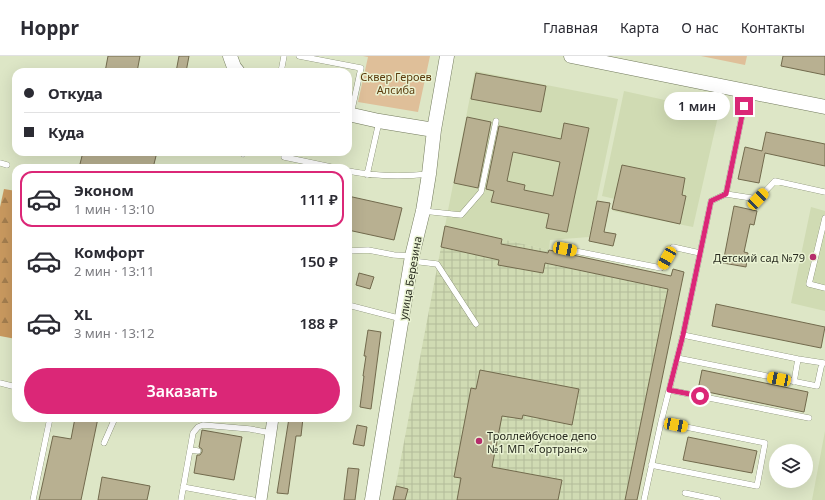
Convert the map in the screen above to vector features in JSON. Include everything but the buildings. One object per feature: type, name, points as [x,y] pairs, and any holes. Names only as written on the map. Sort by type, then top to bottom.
[{"type":"street","points":[[230,56],[235,68]]},
{"type":"street","name":"улица Березина","points":[[372,500],[412,259],[423,211],[434,130],[448,56]]},
{"type":"street","points":[[572,56],[825,107]]},
{"type":"street","points":[[352,115],[379,121],[434,130]]},
{"type":"street","points":[[261,500],[272,422]]},
{"type":"lane","points":[[282,68],[284,56]]},
{"type":"lane","points":[[299,56],[361,68],[352,102]]},
{"type":"lane","points":[[726,194],[747,91]]},
{"type":"lane","points":[[368,174],[379,121]]},
{"type":"lane","points":[[423,211],[460,215],[481,192],[496,121]]},
{"type":"lane","points":[[284,157],[317,164]]},
{"type":"lane","points":[[0,163],[7,165]]},
{"type":"lane","points":[[352,171],[368,174],[416,176],[429,174]]},
{"type":"lane","points":[[644,500],[661,422],[683,335],[711,201],[726,194],[758,199],[775,181],[825,192]]},
{"type":"lane","points":[[825,218],[809,284],[825,288]]},
{"type":"lane","points":[[565,249],[661,268],[672,247],[700,253]]},
{"type":"lane","points":[[352,251],[368,250],[437,264],[476,324]]},
{"type":"lane","points":[[352,306],[403,319]]},
{"type":"lane","points":[[677,358],[817,386],[824,363],[683,335]]},
{"type":"lane","points":[[794,382],[798,359]]},
{"type":"lane","points":[[0,383],[12,385]]},
{"type":"lane","points":[[669,390],[809,418]]},
{"type":"lane","points":[[33,500],[49,422]]},
{"type":"lane","points":[[104,443],[112,422]]},
{"type":"lane","points":[[651,465],[758,486],[766,443],[661,422]]},
{"type":"lane","points":[[181,500],[193,433],[198,427],[203,425],[250,429],[271,433]]},
{"type":"lane","points":[[190,450],[198,451]]},
{"type":"lane","points":[[183,487],[253,500]]},
{"type":"lane","points":[[685,493],[718,500]]},
{"type":"shaded area","points":[[475,71],[618,99],[589,237],[550,240],[549,250],[445,226]]},
{"type":"shaded area","points":[[624,91],[719,112],[693,227],[613,211],[615,199],[602,196]]},
{"type":"shaded area","name":"Детский сад №79","points":[[811,207],[825,211],[825,311],[791,303]]},
{"type":"shaded area","name":"Троллейбусное депо №1 МП «Гортранс»","points":[[445,226],[549,250],[546,263],[668,289],[625,500],[393,500]]},
{"type":"shaded area","points":[[825,431],[825,500],[812,500]]},
{"type":"green space","name":"Сквер Героев Алсиба","points":[[363,56],[430,56],[418,112],[358,102],[368,57]]},
{"type":"green space","points":[[701,56],[747,56],[745,65]]},
{"type":"green space","points":[[4,189],[12,190],[12,338],[0,336],[0,207]]},
{"type":"place","name":"Детский сад №79","points":[[813,257]]},
{"type":"place","name":"Троллейбусное депо №1 МП «Гортранс»","points":[[479,441]]},
{"type":"route","points":[[700,396],[669,390],[683,335],[711,201],[726,194],[744,106]]}]
